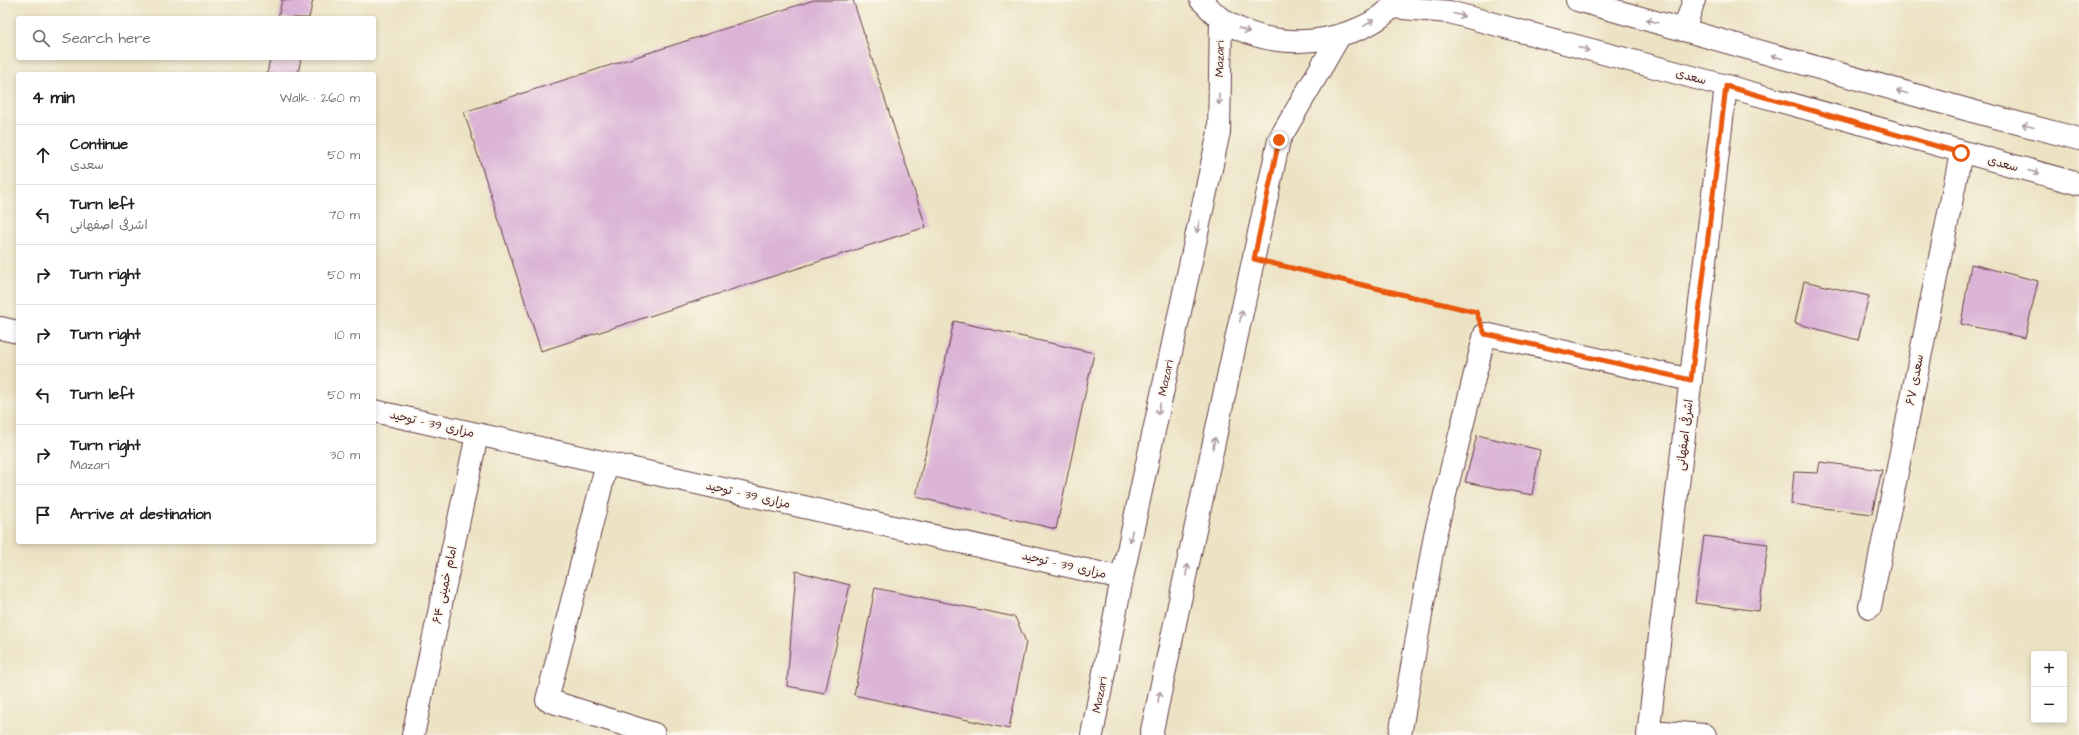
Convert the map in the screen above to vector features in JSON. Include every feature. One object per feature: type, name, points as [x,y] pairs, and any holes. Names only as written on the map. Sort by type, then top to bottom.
[{"type":"street","points":[[1201,0],[1221,18],[1243,30],[1266,38],[1290,41],[1315,41],[1368,26],[1394,4]]},
{"type":"street","points":[[1577,0],[1972,111],[2079,139]]},
{"type":"street","points":[[1684,30],[1694,0]]},
{"type":"street","name":"سعدی","points":[[1394,4],[1449,12],[1726,86],[1961,153],[2079,184]]},
{"type":"street","name":"Mazari","points":[[1092,735],[1122,578],[1219,132],[1221,18]]},
{"type":"street","points":[[1151,735],[1279,140],[1340,35]]},
{"type":"street","name":"اشرفی اصفهانی","points":[[1649,733],[1726,86]]},
{"type":"street","name":"سعدی ۶۷","points":[[1870,607],[1961,153]]},
{"type":"street","points":[[0,328],[16,332]]},
{"type":"street","points":[[1400,735],[1435,535],[1485,334],[1691,380]]},
{"type":"street","name":"مزاری 39 - توحید","points":[[376,411],[1122,578]]},
{"type":"street","name":"امام خمینی ۶۴","points":[[413,735],[478,434]]},
{"type":"street","points":[[608,463],[547,700],[654,734]]},
{"type":"street","points":[[1649,733],[1705,735]]},
{"type":"path","points":[[1254,259],[1476,312],[1485,334]]},
{"type":"building","points":[[282,0],[313,0],[309,16],[278,16]]},
{"type":"building","points":[[814,0],[853,0],[926,227],[541,351],[464,112]]},
{"type":"building","points":[[270,60],[301,60],[298,72],[267,72]]},
{"type":"building","points":[[1971,264],[2038,281],[2025,338],[1961,324]]},
{"type":"building","points":[[1804,281],[1869,296],[1858,340],[1795,323]]},
{"type":"building","points":[[954,321],[1094,353],[1056,529],[916,497]]},
{"type":"building","points":[[1477,435],[1540,450],[1532,495],[1465,482]]},
{"type":"building","points":[[1820,462],[1882,470],[1872,514],[1791,504],[1794,472],[1818,473]]},
{"type":"building","points":[[1704,536],[1768,544],[1759,611],[1695,603]]},
{"type":"building","points":[[796,571],[850,585],[825,693],[787,686]]},
{"type":"building","points":[[875,588],[1015,617],[1026,642],[1009,729],[854,695]]},
{"type":"route","points":[[1279,140],[1254,259],[1476,312],[1485,334],[1691,380],[1726,86],[1961,153]]}]
